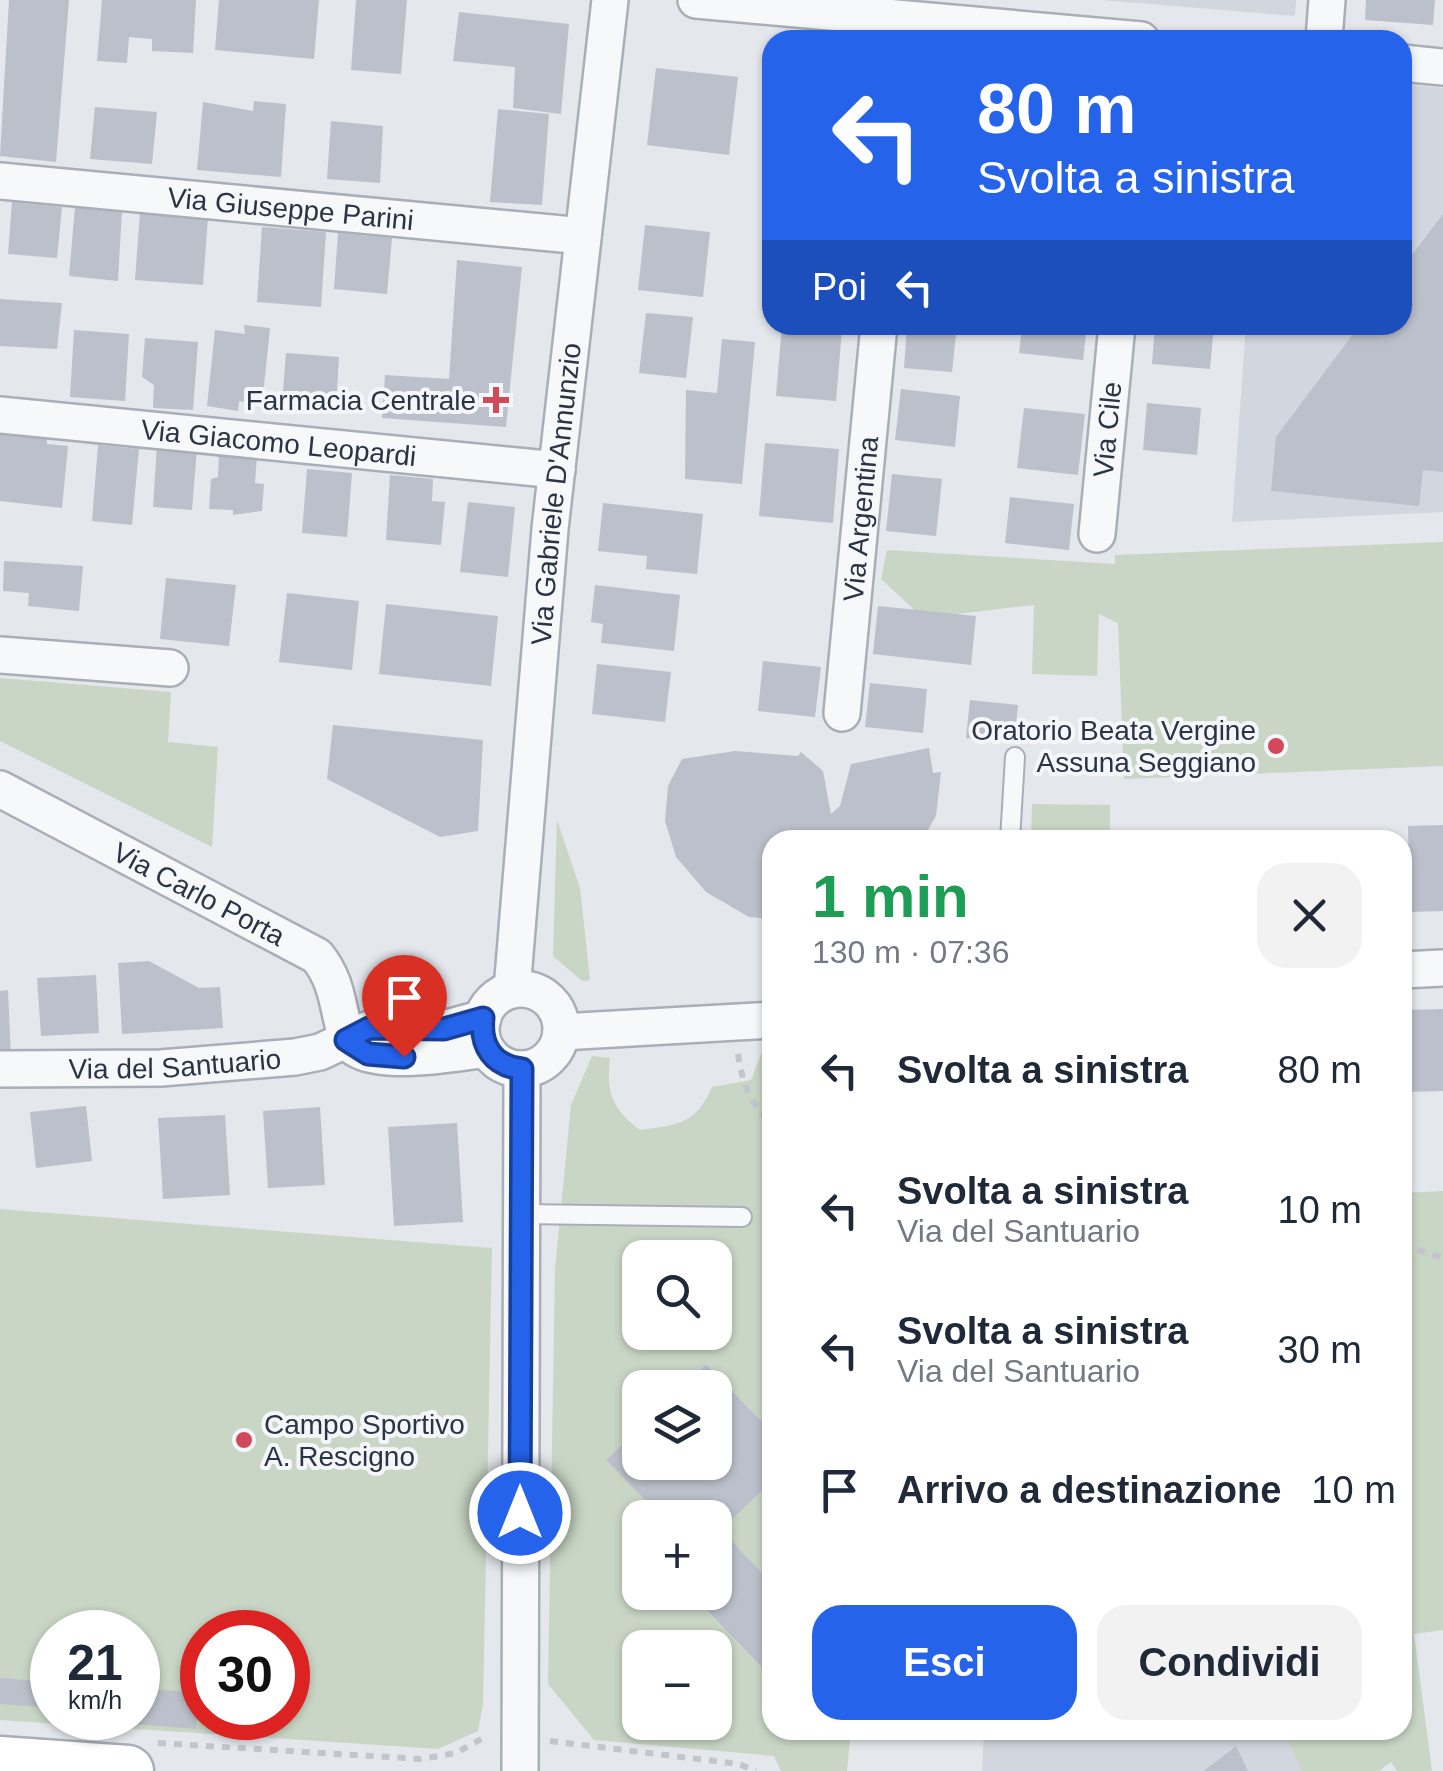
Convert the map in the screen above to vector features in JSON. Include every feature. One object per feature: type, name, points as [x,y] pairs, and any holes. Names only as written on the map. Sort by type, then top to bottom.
[{"type":"street","name":"Via Gabriele D'Annunzio","points":[[512,990],[557,470],[610,0]]},
{"type":"street","points":[[696,0],[907,30],[953,12],[1074,30]]},
{"type":"street","points":[[1325,30],[1327,0]]},
{"type":"street","points":[[1412,65],[1443,67]]},
{"type":"street","name":"Via Giuseppe Parini","points":[[0,181],[584,236]]},
{"type":"street","name":"Via Argentina","points":[[842,712],[878,335]]},
{"type":"street","name":"Via Cile","points":[[1096,534],[1115,335]]},
{"type":"street","name":"Via Giacomo Leopardi","points":[[0,415],[557,470]]},
{"type":"street","points":[[0,655],[170,668]]},
{"type":"street","name":"Via Carlo Porta","points":[[0,789],[317,956],[336,987],[346,1040]]},
{"type":"street","points":[[1412,970],[1443,968]]},
{"type":"street","points":[[512,990],[536,992],[547,998],[555,1008],[561,1032],[549,1058],[522,1069],[501,1064],[484,1034],[494,1000],[512,990]]},
{"type":"street","points":[[561,1032],[762,1021]]},
{"type":"street","name":"Via del Santuario","points":[[0,1069],[160,1068],[295,1057],[369,1028],[484,1034]]},
{"type":"street","points":[[520,1754],[522,1069]]},
{"type":"street","points":[[0,1762],[140,1757]]},
{"type":"lane","points":[[1011,830],[1015,757]]},
{"type":"lane","points":[[522,1214],[742,1217]]},
{"type":"path","points":[[733,1023],[742,1081],[762,1115]]},
{"type":"path","points":[[1412,1248],[1443,1258]]},
{"type":"path","points":[[140,1757],[421,1759],[456,1753],[494,1732],[520,1754],[738,1764],[756,1771]]},
{"type":"shaded area","points":[[1101,0],[1296,0],[1295,16]]},
{"type":"shaded area","points":[[1412,85],[1443,88],[1443,512],[1232,522],[1245,335],[1412,335]]},
{"type":"shaded area","points":[[984,1740],[1287,1740],[1301,1771],[982,1771]]},
{"type":"green space","points":[[1443,542],[1443,766],[1124,779],[1118,623],[1099,614],[1097,676],[1032,674],[1034,605],[923,618],[881,579],[887,550],[1115,564],[1115,555]]},
{"type":"green space","points":[[0,678],[171,692],[168,742],[218,747],[212,847],[0,741]]},
{"type":"green space","points":[[1032,804],[1110,805],[1110,830],[1031,830]]},
{"type":"green space","points":[[557,820],[580,888],[590,980],[582,981],[553,956]]},
{"type":"green space","points":[[762,1054],[762,1422],[732,1391],[732,1370],[712,1370],[706,1364],[699,1370],[622,1370],[622,1444],[606,1460],[646,1500],[622,1500],[622,1610],[706,1610],[725,1630],[622,1630],[622,1740],[732,1740],[732,1637],[762,1668],[762,1740],[850,1740],[847,1771],[781,1771],[774,1756],[594,1740],[548,1684],[555,1269],[571,1105],[592,1056],[610,1058],[613,1099],[640,1130],[675,1124],[692,1116],[712,1087],[751,1080]]},
{"type":"green space","points":[[1443,1191],[1443,1630],[1414,1634],[1432,1771],[1397,1771],[1391,1762],[1379,1771],[1301,1771],[1287,1740],[1412,1740],[1412,1193]]},
{"type":"green space","name":"Campo Sportivo A. Rescigno","points":[[0,1209],[492,1248],[483,1704],[478,1731],[438,1749],[302,1740],[310,1740],[310,1610],[180,1610],[180,1732],[160,1731],[160,1610],[30,1610],[30,1722],[0,1720]]},
{"type":"green space","points":[[762,1491],[762,1573],[732,1541],[732,1519]]},
{"type":"building","points":[[9,0],[69,0],[56,162],[0,156]]},
{"type":"building","points":[[102,0],[196,0],[193,53],[152,51],[152,39],[129,37],[127,63],[97,61]]},
{"type":"building","points":[[219,0],[319,0],[314,59],[215,50]]},
{"type":"building","points":[[356,0],[407,0],[401,74],[351,70]]},
{"type":"building","points":[[1366,0],[1435,0],[1433,25],[1365,20]]},
{"type":"building","points":[[459,12],[569,24],[561,114],[513,108],[515,67],[453,61]]},
{"type":"building","points":[[656,68],[738,77],[729,155],[647,145]]},
{"type":"building","points":[[254,101],[286,104],[281,177],[197,170],[203,102],[253,111]]},
{"type":"building","points":[[95,107],[157,112],[152,164],[90,159]]},
{"type":"building","points":[[498,109],[549,114],[542,205],[490,202]]},
{"type":"building","points":[[331,121],[383,126],[380,183],[327,179]]},
{"type":"building","points":[[12,202],[62,207],[57,258],[8,254]]},
{"type":"building","points":[[75,207],[122,211],[118,281],[69,276]]},
{"type":"building","points":[[140,212],[208,218],[203,285],[135,280]]},
{"type":"building","points":[[1443,214],[1443,472],[1423,470],[1419,506],[1271,491],[1276,437],[1352,335],[1412,335],[1412,255]]},
{"type":"building","points":[[645,225],[710,232],[703,297],[638,290]]},
{"type":"building","points":[[262,227],[326,232],[321,307],[257,302]]},
{"type":"building","points":[[338,233],[392,238],[387,294],[334,289]]},
{"type":"building","points":[[457,260],[522,267],[506,427],[382,418],[385,375],[449,379]]},
{"type":"building","points":[[0,299],[62,303],[57,349],[0,346]]},
{"type":"building","points":[[646,313],[693,317],[686,378],[639,373]]},
{"type":"building","points":[[244,325],[270,328],[262,405],[239,401],[238,411],[207,406],[215,330],[245,334]]},
{"type":"building","points":[[74,330],[129,334],[125,401],[70,397]]},
{"type":"building","points":[[781,335],[842,335],[836,401],[776,396]]},
{"type":"building","points":[[906,335],[956,335],[952,372],[904,368]]},
{"type":"building","points":[[1021,335],[1086,335],[1083,360],[1019,353]]},
{"type":"building","points":[[1154,335],[1213,335],[1210,369],[1152,364]]},
{"type":"building","points":[[145,338],[198,342],[193,410],[153,408],[154,385],[142,377]]},
{"type":"building","points":[[722,339],[755,342],[742,484],[685,479],[686,390],[717,393]]},
{"type":"building","points":[[286,353],[339,357],[336,407],[282,404]]},
{"type":"building","points":[[901,389],[960,396],[955,447],[895,440]]},
{"type":"building","points":[[1147,403],[1201,408],[1197,455],[1143,450]]},
{"type":"building","points":[[1024,408],[1085,414],[1078,475],[1017,468]]},
{"type":"building","points":[[0,434],[47,437],[47,444],[68,446],[62,508],[0,501]]},
{"type":"building","points":[[765,443],[839,449],[833,523],[759,516]]},
{"type":"building","points":[[98,445],[139,449],[132,525],[92,521]]},
{"type":"building","points":[[157,445],[197,448],[192,510],[153,507]]},
{"type":"building","points":[[219,452],[257,455],[255,483],[264,484],[262,511],[233,515],[233,510],[209,509],[211,479],[218,477]]},
{"type":"building","points":[[307,469],[352,473],[347,537],[302,533]]},
{"type":"building","points":[[892,474],[942,479],[936,536],[886,531]]},
{"type":"building","points":[[390,475],[433,479],[432,501],[445,502],[441,545],[386,540]]},
{"type":"building","points":[[1010,497],[1074,504],[1069,550],[1005,543]]},
{"type":"building","points":[[468,502],[515,507],[508,577],[460,572]]},
{"type":"building","points":[[603,503],[703,514],[697,574],[646,569],[647,556],[598,551]]},
{"type":"building","points":[[4,561],[83,566],[79,611],[28,606],[29,593],[3,591]]},
{"type":"building","points":[[166,578],[236,585],[229,646],[160,639]]},
{"type":"building","points":[[595,585],[680,595],[674,651],[601,643],[603,624],[591,622]]},
{"type":"building","points":[[287,593],[359,601],[352,670],[279,662]]},
{"type":"building","points":[[386,604],[498,616],[491,686],[379,674]]},
{"type":"building","points":[[878,606],[976,616],[971,665],[873,654]]},
{"type":"building","points":[[763,661],[821,667],[815,717],[758,711]]},
{"type":"building","points":[[597,664],[671,672],[665,722],[592,714]]},
{"type":"building","points":[[870,683],[927,689],[923,733],[865,727]]},
{"type":"building","points":[[970,700],[1018,705],[1014,743],[966,738]]},
{"type":"building","points":[[333,725],[483,740],[478,831],[440,837],[327,779]]},
{"type":"building","points":[[929,748],[933,773],[941,772],[936,816],[928,830],[762,830],[762,918],[749,917],[706,892],[676,857],[665,821],[668,786],[682,759],[735,751],[798,756],[801,752],[823,771],[831,814],[840,806],[851,764]]},
{"type":"building","points":[[1443,825],[1443,911],[1412,912],[1412,830],[1408,826]]},
{"type":"building","points":[[149,961],[199,988],[220,987],[223,1028],[122,1034],[118,963]]},
{"type":"building","points":[[96,975],[99,1033],[41,1036],[37,978]]},
{"type":"building","points":[[8,990],[11,1058],[0,1059],[0,991]]},
{"type":"building","points":[[1443,1009],[1443,1091],[1412,1092],[1412,1010]]},
{"type":"building","points":[[86,1106],[92,1161],[36,1168],[30,1112]]},
{"type":"building","points":[[320,1107],[325,1185],[268,1188],[263,1111]]},
{"type":"building","points":[[225,1115],[230,1195],[163,1199],[158,1118]]},
{"type":"building","points":[[457,1123],[463,1222],[394,1226],[388,1127]]},
{"type":"building","points":[[732,1391],[762,1422],[762,1491],[732,1519],[732,1500],[645,1500],[626,1480],[732,1480]]},
{"type":"building","points":[[622,1444],[622,1476],[606,1460]]},
{"type":"building","points":[[732,1541],[762,1573],[762,1668],[732,1637],[732,1630],[726,1630],[706,1610],[732,1610]]},
{"type":"building","points":[[0,1678],[30,1680],[30,1706],[0,1704]]},
{"type":"building","points":[[160,1690],[180,1691],[180,1728],[160,1726]]},
{"type":"building","points":[[1236,1746],[1248,1771],[1204,1771]]},
{"type":"place","name":"Farmacia Centrale","points":[[496,400]]},
{"type":"place","name":"Oratorio Beata Vergine Assuna Seggiano","points":[[1276,746]]},
{"type":"place","name":"Campo Sportivo A. Rescigno","points":[[244,1440]]},
{"type":"route","points":[[404,1057],[368,1054],[346,1040],[369,1028],[444,1029],[483,1018],[482,1039],[486,1049],[501,1064],[522,1069],[520,1513]]}]
